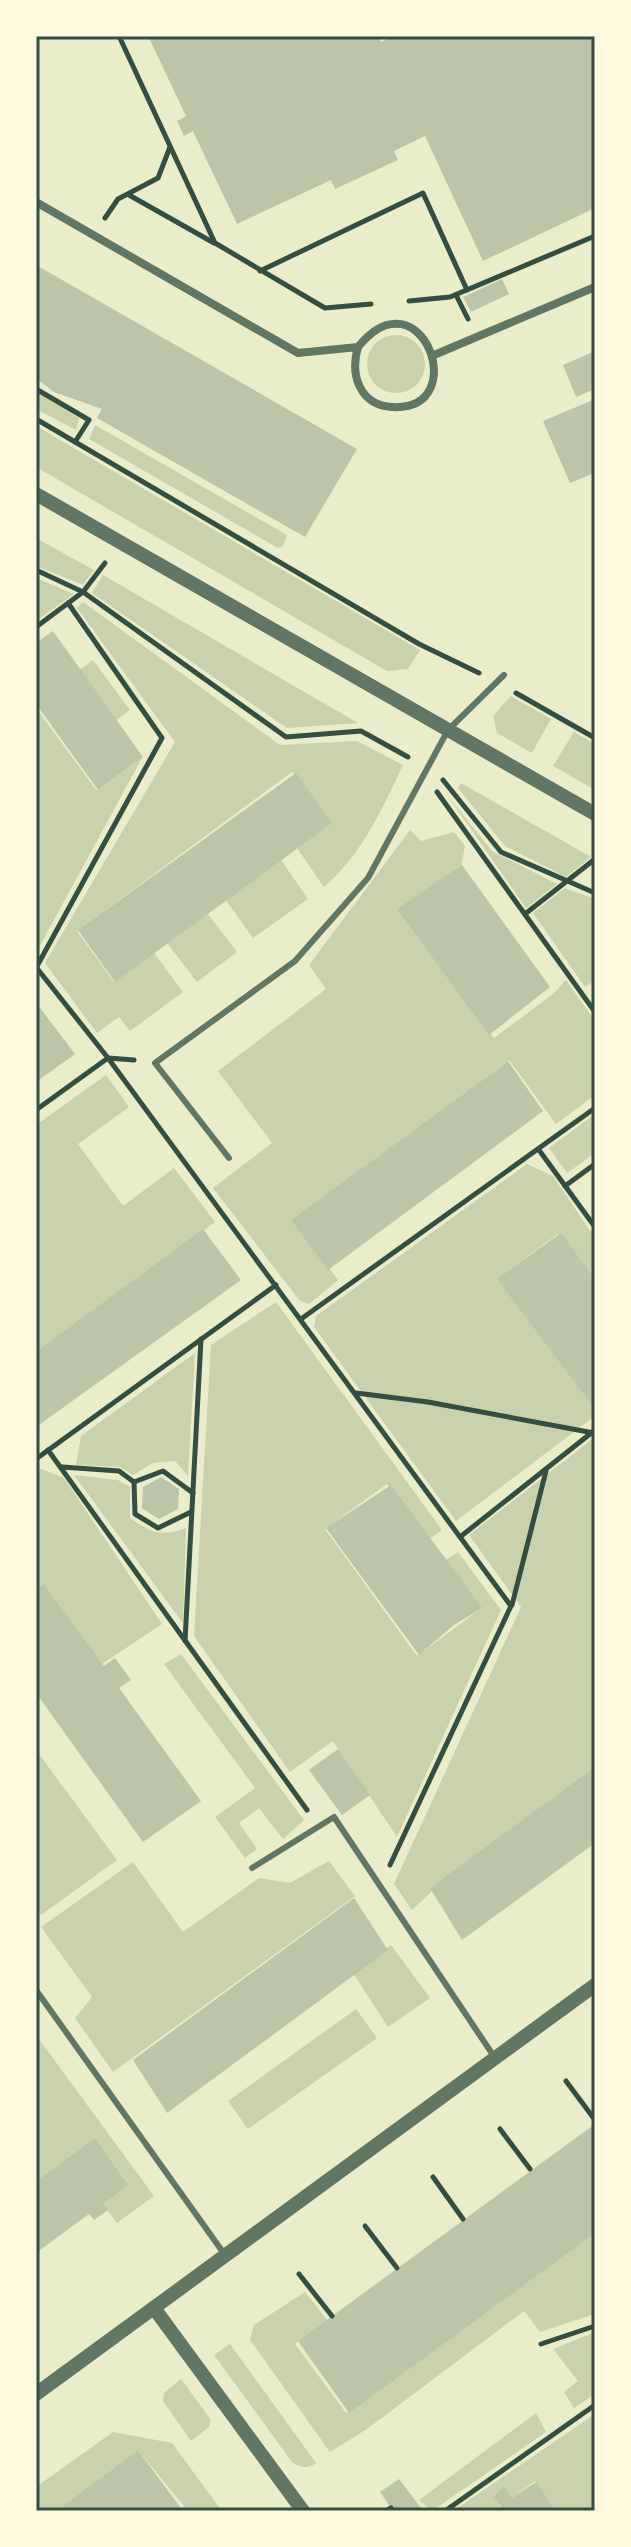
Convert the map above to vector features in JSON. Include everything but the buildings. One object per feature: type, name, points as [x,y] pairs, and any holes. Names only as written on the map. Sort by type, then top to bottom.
[{"type":"street","points":[[36,202],[298,353],[358,347]]},
{"type":"street","points":[[434,355],[595,287]]},
{"type":"street","points":[[399,325],[421,335],[434,355],[435,373],[430,387],[417,401],[388,407],[374,402],[360,389],[353,363],[358,347],[368,335],[383,327],[399,325]]},
{"type":"street","points":[[36,494],[595,814]]},
{"type":"street","points":[[36,2394],[595,1985]]},
{"type":"street","points":[[154,2308],[303,2511]]},
{"type":"lane","points":[[229,1158],[155,1063],[295,961],[368,878],[448,730],[504,675]]},
{"type":"lane","points":[[252,1868],[334,1817],[495,2058]]},
{"type":"lane","points":[[36,1990],[225,2255]]},
{"type":"path","points":[[119,36],[215,243]]},
{"type":"path","points":[[93,235],[118,199],[158,178],[170,146]]},
{"type":"path","points":[[260,271],[423,193],[467,290]]},
{"type":"path","points":[[128,195],[325,308],[372,304]]},
{"type":"path","points":[[403,301],[450,297],[595,236]]},
{"type":"path","points":[[36,389],[89,420],[75,442]]},
{"type":"path","points":[[36,419],[419,644],[497,682],[595,738]]},
{"type":"path","points":[[36,627],[83,592],[119,542]]},
{"type":"path","points":[[36,570],[83,592],[286,737],[361,731],[412,760]]},
{"type":"path","points":[[68,603],[162,738],[36,968],[108,1058],[511,1606]]},
{"type":"path","points":[[452,776],[442,778],[434,787],[595,1012]]},
{"type":"path","points":[[442,778],[501,852],[595,893]]},
{"type":"path","points":[[525,914],[595,859]]},
{"type":"path","points":[[36,1110],[108,1058],[155,1063]]},
{"type":"path","points":[[301,1319],[595,1108]]},
{"type":"path","points":[[539,1150],[595,1227]]},
{"type":"path","points":[[565,1186],[595,1164]]},
{"type":"path","points":[[36,1459],[276,1285]]},
{"type":"path","points":[[185,1641],[201,1339]]},
{"type":"path","points":[[355,1393],[428,1402],[594,1432]]},
{"type":"path","points":[[460,1537],[594,1432]]},
{"type":"path","points":[[48,1450],[320,1827]]},
{"type":"path","points":[[61,1467],[119,1471],[134,1482]]},
{"type":"path","points":[[381,1885],[511,1606],[546,1469]]},
{"type":"path","points":[[134,1482],[163,1471],[193,1493]]},
{"type":"path","points":[[134,1482],[135,1514],[158,1528],[192,1511]]},
{"type":"path","points":[[566,2081],[595,2120]]},
{"type":"path","points":[[500,2129],[530,2169]]},
{"type":"path","points":[[433,2177],[463,2219]]},
{"type":"path","points":[[365,2226],[397,2268]]},
{"type":"path","points":[[299,2274],[332,2316]]},
{"type":"path","points":[[541,2344],[595,2326]]},
{"type":"path","points":[[445,2511],[595,2405]]},
{"type":"green space","points":[[396,335],[416,344],[425,364],[416,384],[396,393],[376,384],[367,364],[376,344]]},
{"type":"green space","points":[[36,392],[79,418],[76,430],[36,409]]},
{"type":"green space","points":[[95,425],[287,535],[283,546],[278,548],[89,439]]},
{"type":"green space","points":[[36,426],[420,650],[408,669],[387,671],[36,467]]},
{"type":"green space","points":[[36,538],[94,570],[83,585],[36,566]]},
{"type":"green space","points":[[103,575],[358,723],[287,728],[92,593]]},
{"type":"green space","points":[[36,578],[74,594],[36,621]]},
{"type":"green space","points":[[83,602],[280,745],[357,741],[403,765],[360,846],[324,887],[297,848],[329,823],[292,772],[77,931],[114,982],[154,953],[183,992],[130,1031],[119,1017],[97,1033],[45,963],[175,742],[77,608]]},
{"type":"green space","points":[[93,660],[130,710],[115,721],[78,671]]},
{"type":"green space","points":[[511,696],[551,719],[532,753],[497,733],[493,716]]},
{"type":"green space","points":[[36,708],[97,791],[142,758],[37,951]]},
{"type":"green space","points":[[574,732],[595,744],[595,790],[553,766]]},
{"type":"green space","points":[[461,783],[591,857],[566,877],[505,846],[458,788]]},
{"type":"green space","points":[[447,795],[492,851],[557,884],[526,908]]},
{"type":"green space","points":[[410,830],[421,841],[454,832],[465,846],[461,867],[401,912],[494,1038],[553,994],[566,980],[595,1021],[595,1095],[556,1124],[509,1060],[293,1219],[338,1280],[309,1304],[300,1301],[213,1188],[272,1143],[218,1071],[326,989],[309,965]]},
{"type":"green space","points":[[281,860],[308,899],[253,938],[225,899]]},
{"type":"green space","points":[[565,888],[595,899],[595,980],[585,987],[533,913]]},
{"type":"green space","points":[[207,913],[237,952],[197,982],[167,943]]},
{"type":"green space","points":[[106,1075],[129,1107],[78,1144],[123,1206],[174,1168],[215,1222],[36,1354],[36,1125]]},
{"type":"green space","points":[[595,1114],[595,1153],[567,1173],[549,1148]]},
{"type":"green space","points":[[527,1164],[553,1176],[595,1238],[595,1284],[558,1234],[499,1278],[592,1405],[595,1404],[595,1416],[456,1521],[314,1327],[316,1316]]},
{"type":"green space","points":[[276,1302],[442,1530],[428,1540],[387,1484],[325,1529],[417,1656],[479,1610],[444,1561],[458,1552],[501,1610],[397,1837],[333,1741],[290,1772],[194,1636],[211,1345]]},
{"type":"green space","points":[[195,1353],[188,1476],[175,1461],[153,1463],[133,1475],[120,1467],[76,1465],[81,1436]]},
{"type":"green space","points":[[595,1437],[595,1771],[431,1892],[412,1910],[394,1884],[521,1607],[469,1535]]},
{"type":"green space","points":[[41,1469],[64,1478],[162,1624],[102,1664],[44,1584],[36,1590],[36,1473]]},
{"type":"green space","points":[[74,1475],[118,1480],[130,1487],[130,1518],[144,1527],[163,1533],[186,1528],[183,1623]]},
{"type":"green space","points":[[181,1654],[304,1820],[283,1839],[259,1808],[239,1823],[257,1849],[245,1858],[215,1817],[255,1788],[164,1664]]},
{"type":"green space","points":[[36,1750],[117,1860],[41,1915],[36,1909]]},
{"type":"green space","points":[[329,1861],[355,1896],[113,2072],[75,2018],[92,1997],[41,1927],[133,1862],[183,1932],[259,1878],[290,1883]]},
{"type":"green space","points":[[391,1945],[430,1998],[388,2027],[353,1973]]},
{"type":"green space","points":[[356,2009],[377,2038],[248,2129],[228,2101]]},
{"type":"green space","points":[[36,2035],[154,2196],[117,2223],[103,2204],[129,2184],[95,2138],[36,2181]]},
{"type":"green space","points":[[595,2228],[595,2314],[540,2332],[524,2311],[367,2429],[330,2452],[250,2340],[254,2325],[305,2292],[327,2320],[295,2344],[346,2413]]},
{"type":"green space","points":[[595,2332],[595,2394],[574,2408],[564,2392],[578,2381],[553,2349]]},
{"type":"green space","points":[[230,2344],[316,2463],[304,2467],[292,2462],[214,2355]]},
{"type":"green space","points":[[181,2379],[211,2420],[209,2427],[191,2441],[163,2401],[164,2393]]},
{"type":"green space","points":[[536,2413],[546,2432],[432,2511],[419,2500]]},
{"type":"green space","points":[[595,2414],[595,2511],[557,2511],[535,2481],[512,2498],[504,2488],[493,2495],[500,2507],[495,2511],[453,2511]]},
{"type":"green space","points":[[113,2432],[172,2443],[222,2511],[188,2511],[138,2450],[56,2511],[36,2511],[36,2487]]}]
